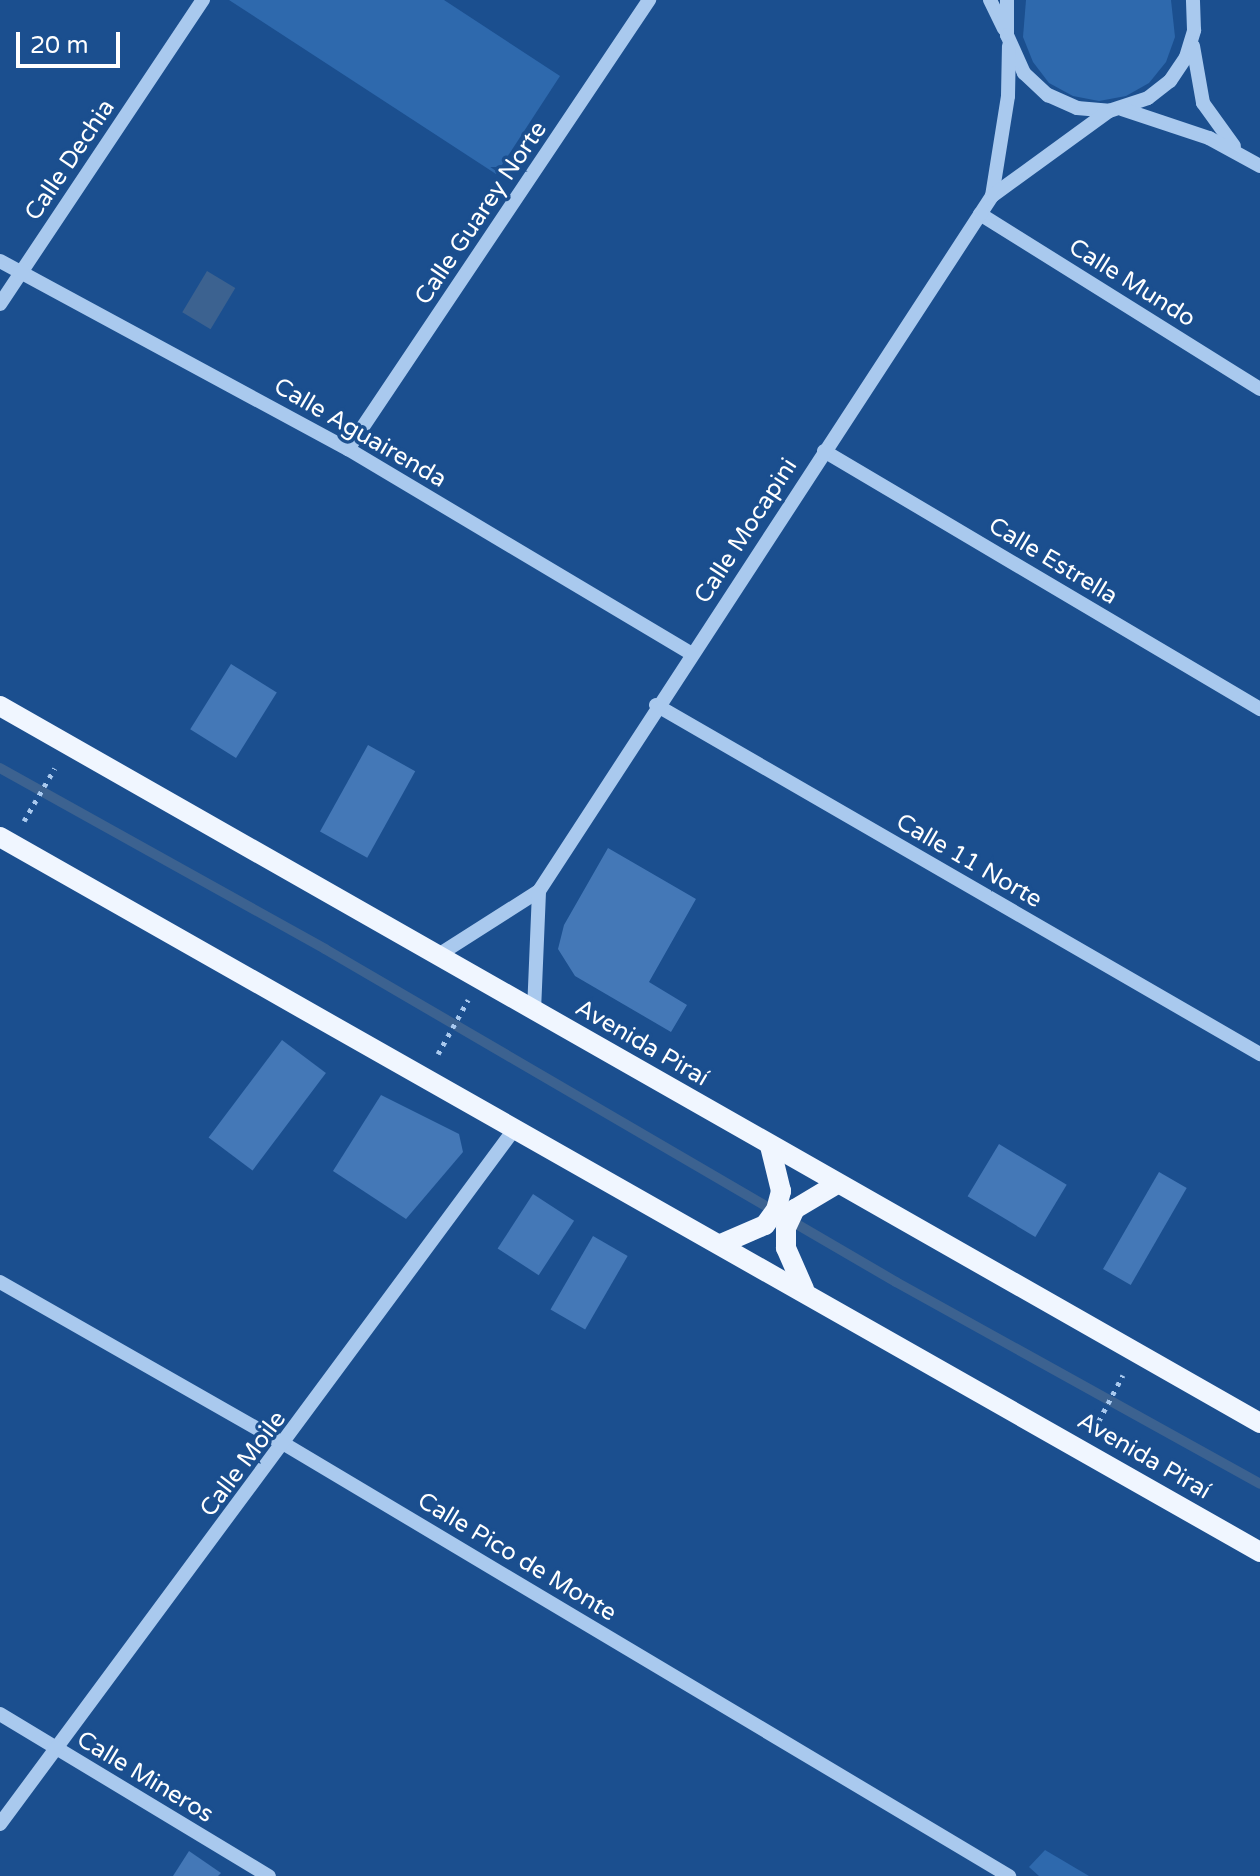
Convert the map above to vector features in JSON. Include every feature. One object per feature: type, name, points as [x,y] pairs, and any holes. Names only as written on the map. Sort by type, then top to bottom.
[{"type":"main road","name":"Avenida Piraí","points":[[0,706],[1260,1423]]},
{"type":"main road","name":"Avenida Piraí","points":[[0,837],[804,1289],[1260,1552]]},
{"type":"main road","points":[[721,1244],[748,1235],[776,1210],[778,1172],[770,1146]]},
{"type":"main road","points":[[804,1289],[786,1248],[786,1228],[795,1209],[837,1184]]},
{"type":"street","name":"Calle Dechia","points":[[0,304],[203,0]]},
{"type":"street","name":"Calle Guarey Norte","points":[[348,449],[649,0]]},
{"type":"street","points":[[990,0],[1024,73],[1048,95],[1077,108],[1116,110],[1166,120],[1254,163]]},
{"type":"street","name":"Calle Mocapini","points":[[992,196],[1006,108],[1007,0]]},
{"type":"street","points":[[1193,0],[1193,68],[1203,103],[1222,134],[1254,163]]},
{"type":"street","name":"Calle Mocapini","points":[[440,954],[539,891],[656,705],[992,196],[1116,110],[1170,81],[1186,57],[1194,30]]},
{"type":"street","name":"Calle Mundo","points":[[980,214],[1260,389]]},
{"type":"street","name":"Calle Aguairenda","points":[[0,261],[348,449],[692,654]]},
{"type":"street","name":"Calle Estrella","points":[[824,451],[1260,709]]},
{"type":"street","name":"Calle 11 Norte","points":[[656,705],[1260,1054]]},
{"type":"street","name":"Calle Mocapini","points":[[534,1011],[539,891]]},
{"type":"street","name":"Calle Moile","points":[[0,1824],[286,1445],[516,1127]]},
{"type":"street","name":"Calle Pico de Monte","points":[[0,1282],[286,1445],[1009,1876]]},
{"type":"street","name":"Calle Mineros","points":[[0,1714],[269,1876]]},
{"type":"path","points":[[26,817],[56,766]]},
{"type":"path","points":[[449,1036],[463,1009]]},
{"type":"path","points":[[1104,1413],[1118,1384]]},
{"type":"shaded area","points":[[229,0],[444,0],[560,76],[496,174]]},
{"type":"shaded area","points":[[1026,0],[1171,0],[1175,37],[1166,62],[1149,83],[1126,96],[1099,101],[1073,96],[1049,83],[1033,62],[1023,37]]},
{"type":"shaded area","points":[[207,271],[235,288],[211,329],[182,312]]},
{"type":"shaded area","points":[[1045,1850],[1089,1876],[1039,1876],[1029,1867]]},
{"type":"building","points":[[231,664],[277,693],[236,758],[190,729]]},
{"type":"building","points":[[368,745],[415,771],[367,858],[320,832]]},
{"type":"building","points":[[608,848],[696,899],[649,982],[687,1005],[671,1032],[575,976],[558,949],[564,925]]},
{"type":"building","points":[[282,1040],[326,1073],[253,1171],[209,1137]]},
{"type":"building","points":[[381,1095],[459,1134],[463,1152],[406,1219],[333,1171]]},
{"type":"building","points":[[999,1144],[1067,1185],[1035,1237],[968,1196]]},
{"type":"building","points":[[1159,1172],[1187,1188],[1131,1285],[1103,1269]]},
{"type":"building","points":[[533,1194],[574,1221],[539,1275],[498,1249]]},
{"type":"building","points":[[593,1236],[628,1256],[585,1330],[550,1310]]},
{"type":"building","points":[[189,1851],[221,1873],[218,1876],[173,1876]]},
{"type":"waterway","points":[[0,768],[325,949],[896,1282],[1260,1484]]}]
